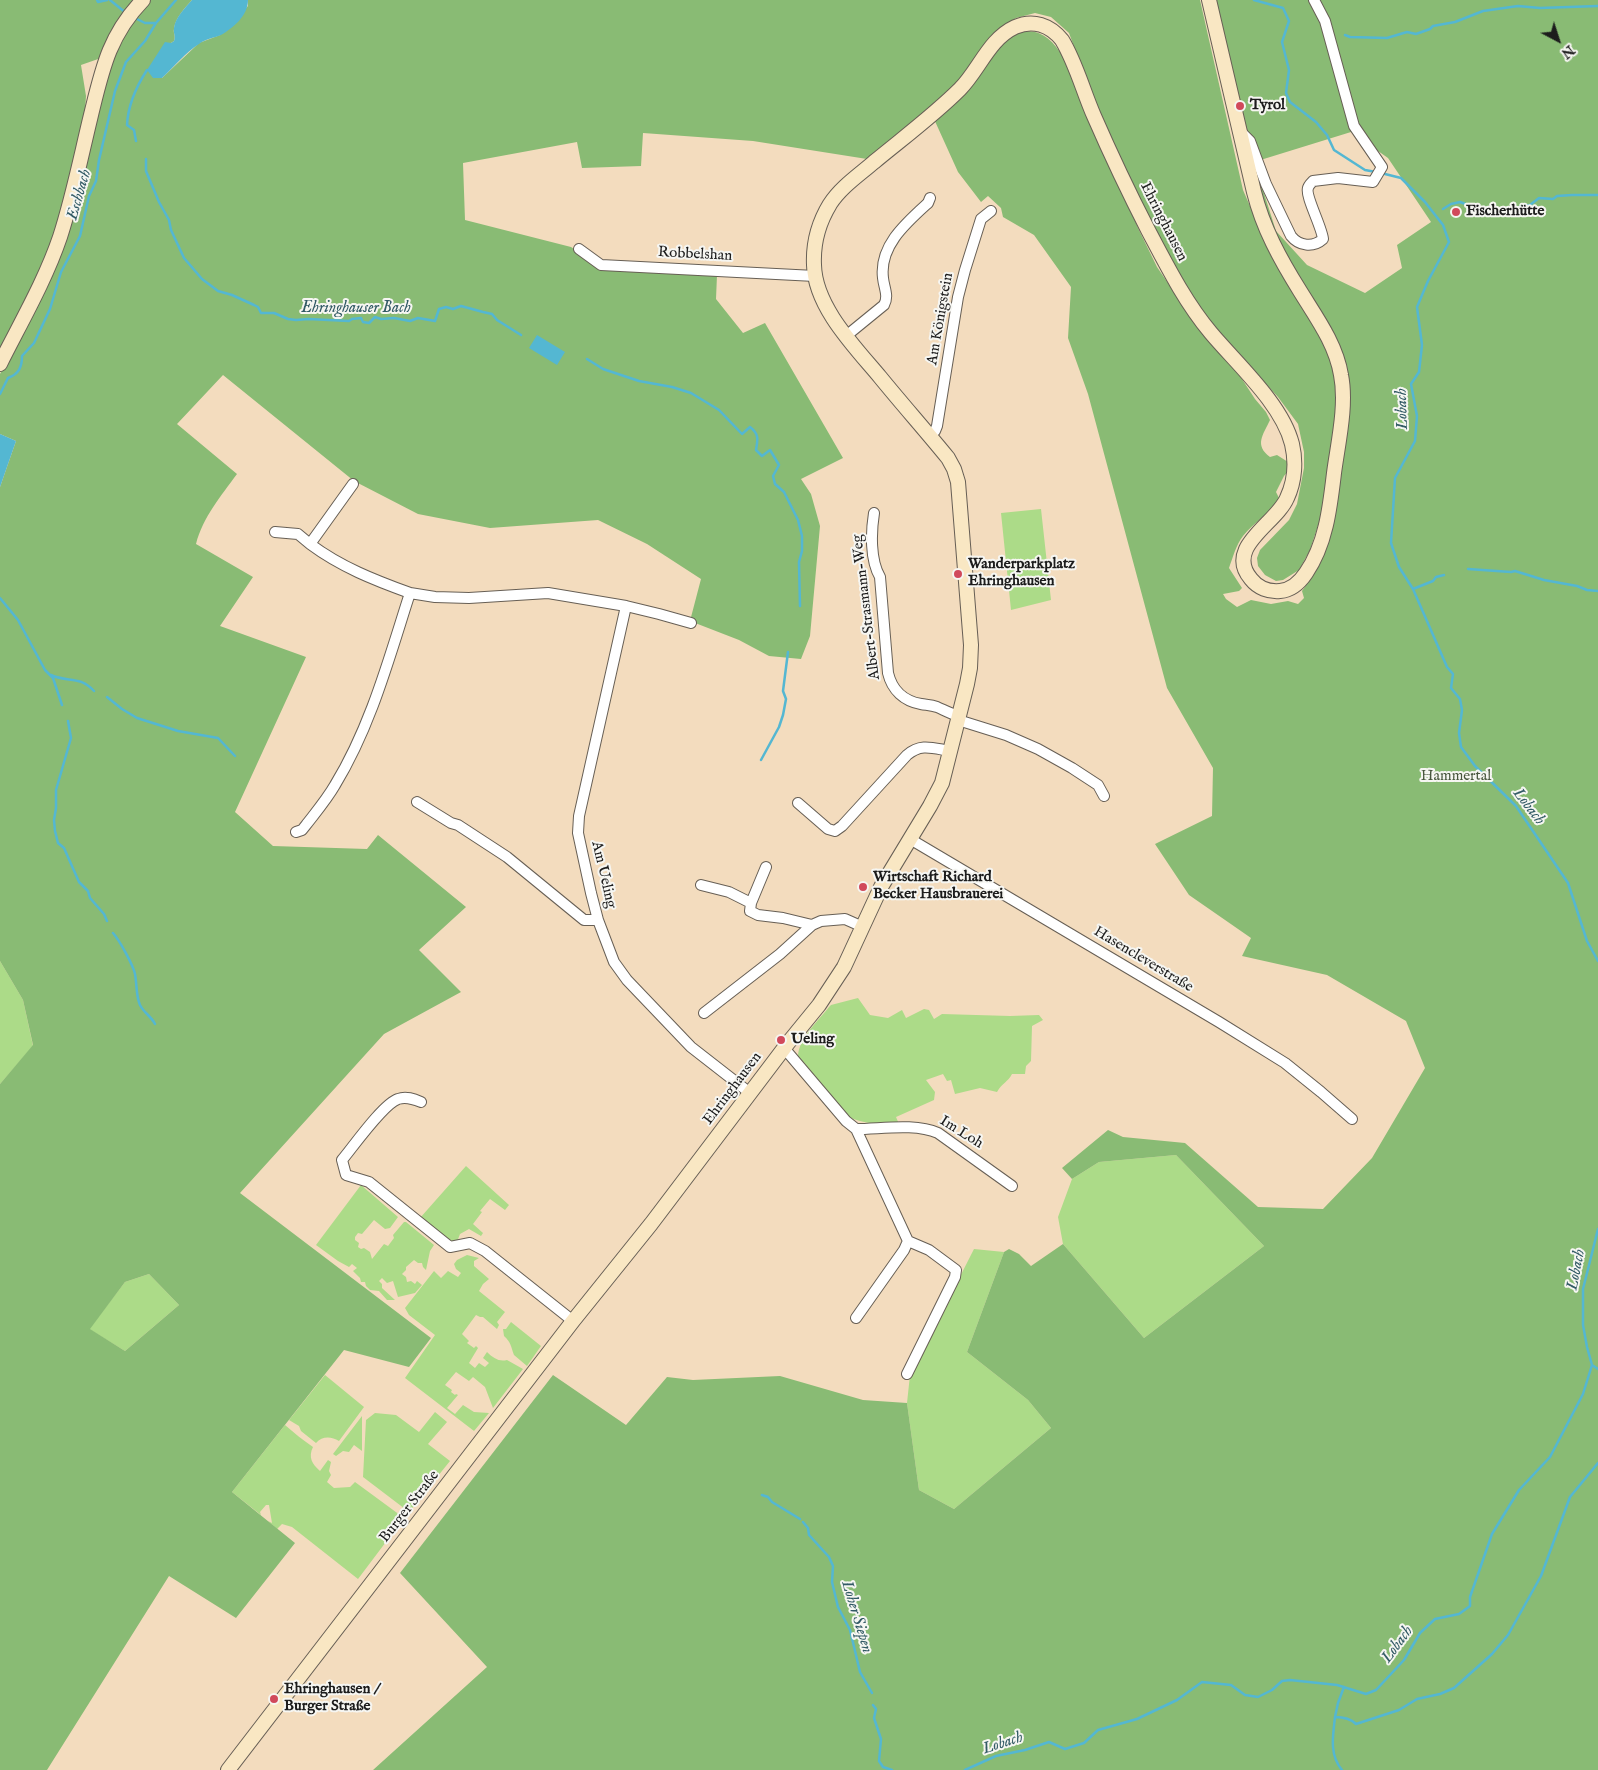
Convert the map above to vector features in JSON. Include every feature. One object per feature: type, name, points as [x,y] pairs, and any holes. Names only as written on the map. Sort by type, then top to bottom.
[{"type":"main road","name":"Ehringhausen","points":[[620,1264],[838,979],[881,887],[942,783],[967,684],[971,654],[957,476],[951,463],[846,336],[824,302],[814,276],[814,255],[819,229],[830,204],[846,186],[959,90],[991,47],[1006,33],[1016,27],[1027,24],[1039,24],[1059,36],[1120,174],[1182,292],[1209,331],[1276,409],[1288,433],[1293,452],[1294,468],[1288,497],[1274,518],[1251,540],[1244,560],[1246,572],[1254,583],[1266,590],[1278,592],[1294,586],[1304,576],[1316,555],[1323,535],[1333,485],[1343,399],[1342,378],[1339,363],[1331,343],[1267,232],[1254,192],[1209,0]]},
{"type":"main road","points":[[0,364],[56,246],[104,63],[113,42],[136,8]]},
{"type":"main road","name":"Burger Straße","points":[[228,1770],[573,1321],[620,1264]]},
{"type":"street","points":[[1241,132],[1250,141],[1266,184],[1292,236],[1302,245],[1319,242],[1323,239],[1308,194],[1308,187],[1313,181],[1338,178],[1374,182],[1382,167],[1354,126],[1325,21],[1314,0]]},
{"type":"street","points":[[846,336],[884,305],[887,299],[883,279],[885,253],[899,231],[928,203],[930,198]]},
{"type":"street","name":"Am Königstein","points":[[929,436],[935,431],[937,426],[958,297],[965,270],[981,219],[991,211]]},
{"type":"street","name":"Robbelshan","points":[[580,249],[601,265],[814,276]]},
{"type":"street","points":[[310,544],[353,484]]},
{"type":"street","name":"Albert-Strasmann-Weg","points":[[874,513],[872,527],[875,569],[880,577],[888,673],[894,688],[910,701],[937,707],[958,718]]},
{"type":"street","points":[[275,532],[298,534],[344,566],[368,578],[410,593],[435,597],[469,598],[548,593],[626,606],[690,623]]},
{"type":"street","points":[[296,832],[302,830],[335,785],[358,741],[372,707],[410,593]]},
{"type":"street","name":"Am Ueling","points":[[626,606],[579,816],[578,833],[598,920],[614,962],[627,980],[691,1046],[750,1093]]},
{"type":"street","points":[[958,718],[1038,748],[1098,785],[1104,796]]},
{"type":"street","points":[[798,803],[828,829],[834,831],[842,826],[915,748],[926,747],[950,751]]},
{"type":"street","points":[[417,802],[451,823],[458,825],[507,857],[584,920],[598,920]]},
{"type":"street","name":"Hasencleverstraße","points":[[910,840],[1219,1022],[1285,1063],[1352,1119]]},
{"type":"street","points":[[766,867],[751,903],[750,912],[812,925]]},
{"type":"street","points":[[701,885],[729,892],[751,903]]},
{"type":"street","points":[[704,1013],[780,954],[812,925],[821,921],[845,919],[863,927]]},
{"type":"street","points":[[784,1048],[846,1121],[856,1129],[908,1241],[929,1250],[956,1270],[955,1277],[907,1374]]},
{"type":"street","points":[[421,1102],[414,1099],[400,1098],[388,1105],[342,1160],[346,1174],[370,1182],[450,1247],[470,1243],[485,1251],[573,1321]]},
{"type":"street","name":"Im Loh","points":[[856,1129],[929,1129],[938,1133],[1012,1186]]},
{"type":"street","points":[[856,1318],[904,1250],[908,1241]]},
{"type":"green space","points":[[0,0],[137,0],[101,58],[81,65],[86,96],[84,127],[57,230],[47,256],[0,353]]},
{"type":"green space","points":[[151,0],[192,0],[176,21],[174,41],[171,43],[153,78],[162,78],[199,43],[220,35],[248,6],[248,0],[1200,0],[1243,190],[1269,250],[1329,353],[1338,392],[1323,510],[1310,550],[1299,570],[1283,580],[1276,581],[1265,575],[1258,566],[1257,558],[1260,550],[1289,520],[1297,504],[1304,468],[1304,452],[1298,424],[1278,397],[1201,314],[1159,241],[1103,125],[1069,33],[1051,17],[1035,13],[1016,18],[1003,26],[990,38],[969,69],[948,94],[867,159],[753,141],[643,133],[641,166],[582,168],[577,142],[463,163],[465,220],[571,247],[601,267],[717,275],[716,299],[743,333],[765,323],[843,458],[801,479],[811,494],[820,526],[810,636],[801,659],[769,656],[739,640],[690,621],[701,579],[647,544],[598,520],[490,528],[418,514],[354,481],[223,375],[177,424],[237,474],[208,516],[196,544],[253,577],[220,626],[306,657],[235,812],[273,846],[367,849],[378,835],[466,907],[419,950],[461,992],[384,1034],[240,1193],[431,1338],[409,1367],[344,1350],[232,1492],[295,1543],[236,1618],[169,1576],[47,1770],[0,1770],[0,1084],[33,1045],[23,1000],[0,961],[0,487],[16,441],[0,434],[0,374],[41,292],[82,177],[114,51],[126,30]],"holes":[[[149,1274],[179,1305],[125,1351],[90,1329],[125,1282]]]},
{"type":"green space","name":"Hammertal","points":[[1214,0],[1598,0],[1598,1770],[373,1770],[487,1667],[400,1573],[553,1375],[626,1425],[667,1377],[693,1380],[780,1376],[863,1400],[907,1403],[919,1490],[954,1509],[1051,1428],[1028,1400],[967,1352],[1004,1252],[1009,1249],[1019,1254],[1031,1266],[1063,1244],[1144,1338],[1264,1246],[1176,1155],[1099,1162],[1072,1179],[1062,1168],[1108,1130],[1123,1137],[1185,1143],[1258,1207],[1323,1209],[1372,1158],[1425,1068],[1406,1021],[1327,975],[1242,956],[1251,938],[1189,895],[1155,844],[1212,816],[1213,768],[1167,688],[1088,394],[1068,338],[1071,287],[1034,235],[1003,217],[1001,208],[988,196],[981,202],[958,172],[934,119],[1003,43],[1012,36],[1030,31],[1045,36],[1064,58],[1138,228],[1157,267],[1189,314],[1240,376],[1266,412],[1270,420],[1261,440],[1265,453],[1270,457],[1277,455],[1288,462],[1289,470],[1276,492],[1280,500],[1243,536],[1233,555],[1229,568],[1242,588],[1239,591],[1223,594],[1226,599],[1237,607],[1251,600],[1271,604],[1288,601],[1298,604],[1304,598],[1302,591],[1316,571],[1324,551],[1348,387],[1265,214]],"holes":[[[1351,132],[1388,158],[1431,222],[1397,245],[1402,268],[1365,293],[1307,265],[1276,231],[1254,162]]]},
{"type":"green space","points":[[1041,509],[1051,600],[1011,610],[1001,513]]},
{"type":"green space","points":[[0,961],[23,1000],[33,1046],[0,1084]]},
{"type":"green space","points":[[858,998],[870,1015],[888,1018],[902,1010],[906,1018],[924,1009],[929,1010],[934,1019],[942,1014],[1039,1015],[1043,1020],[1032,1026],[1031,1061],[1026,1066],[1025,1074],[1012,1074],[997,1092],[980,1088],[955,1094],[951,1080],[947,1081],[943,1074],[926,1080],[935,1092],[934,1100],[896,1117],[899,1124],[873,1124],[849,1117],[798,1056],[805,1036],[831,1005]]},
{"type":"green space","points":[[1176,1155],[1264,1246],[1144,1338],[1063,1244],[1058,1217],[1072,1179],[1099,1162]]},
{"type":"green space","points":[[466,1166],[509,1205],[505,1210],[490,1199],[480,1211],[482,1212],[473,1224],[483,1233],[481,1236],[469,1229],[460,1234],[457,1242],[442,1236],[420,1218]]},
{"type":"green space","points":[[361,1185],[398,1217],[390,1228],[385,1229],[374,1220],[362,1234],[358,1233],[355,1237],[355,1240],[359,1243],[358,1247],[370,1252],[372,1259],[384,1244],[388,1246],[394,1238],[393,1235],[404,1222],[434,1245],[430,1251],[426,1270],[422,1263],[414,1260],[406,1267],[402,1274],[406,1277],[407,1282],[411,1281],[415,1284],[417,1281],[422,1285],[415,1293],[398,1297],[393,1281],[387,1283],[382,1278],[379,1281],[382,1284],[382,1288],[395,1300],[387,1300],[379,1291],[370,1290],[365,1282],[361,1282],[360,1278],[353,1271],[357,1268],[352,1264],[349,1267],[316,1245]]},
{"type":"green space","points":[[974,1249],[1004,1252],[967,1352],[1028,1400],[1051,1428],[954,1509],[919,1490],[907,1403],[910,1375]]},
{"type":"green space","points":[[467,1255],[479,1258],[474,1261],[474,1266],[489,1279],[479,1291],[505,1312],[497,1322],[499,1325],[497,1329],[483,1317],[476,1315],[462,1334],[469,1341],[467,1343],[474,1348],[476,1346],[478,1348],[469,1363],[475,1368],[479,1363],[485,1367],[489,1363],[483,1358],[487,1352],[496,1359],[507,1360],[523,1369],[493,1408],[485,1387],[473,1377],[469,1381],[456,1372],[445,1385],[452,1390],[451,1392],[458,1395],[447,1408],[455,1414],[463,1405],[474,1412],[489,1413],[474,1431],[405,1378],[435,1335],[409,1315],[405,1308],[434,1271],[441,1278],[448,1271],[458,1277],[461,1273],[454,1264],[457,1260]]},
{"type":"green space","points":[[149,1274],[179,1305],[125,1351],[89,1329],[125,1282]]},
{"type":"green space","points":[[511,1322],[541,1346],[527,1366],[514,1355],[504,1336],[503,1329],[506,1329]]},
{"type":"green space","points":[[325,1375],[364,1407],[339,1441],[327,1438],[321,1439],[316,1443],[301,1431],[299,1426],[289,1420]]},
{"type":"green space","points":[[435,1412],[447,1422],[428,1444],[450,1461],[409,1512],[363,1477],[366,1420],[375,1413],[396,1415],[419,1432]]},
{"type":"green space","points":[[362,1416],[362,1451],[354,1445],[349,1452],[343,1451],[336,1456],[333,1454]]},
{"type":"green space","points":[[285,1425],[313,1447],[312,1460],[320,1471],[328,1460],[331,1462],[329,1471],[331,1475],[327,1482],[334,1488],[350,1487],[355,1482],[404,1518],[358,1579],[292,1527],[282,1524],[277,1529],[268,1521],[272,1523],[269,1505],[266,1505],[260,1512],[261,1515],[232,1492]]},
{"type":"water","points":[[192,0],[248,0],[243,16],[230,29],[221,35],[204,41],[194,48],[162,78],[153,78],[147,70],[165,42],[171,43],[174,41],[176,21]]},
{"type":"water","points":[[537,335],[565,352],[557,365],[529,348]]},
{"type":"water","points":[[0,434],[16,441],[0,487]]},
{"type":"waterway","points":[[97,0],[98,2],[107,0]]},
{"type":"waterway","points":[[110,0],[126,13]]},
{"type":"waterway","name":"Eschbach","points":[[0,394],[8,378],[19,370],[22,356],[34,343],[50,309],[61,272],[80,236],[89,196],[96,181],[115,91],[126,62],[145,41],[156,23],[176,0]]},
{"type":"waterway","name":"Lobach","points":[[1254,0],[1283,8],[1289,21],[1282,42],[1289,70],[1286,93],[1290,102],[1316,122],[1327,135],[1334,150],[1365,170],[1376,172]]},
{"type":"waterway","points":[[1345,35],[1350,37],[1387,38],[1407,32],[1416,34],[1433,26],[1455,22],[1483,11],[1518,6],[1540,8],[1598,6]]},
{"type":"waterway","points":[[133,17],[145,23],[156,23]]},
{"type":"waterway","name":"Ehringhauser Bach","points":[[136,141],[134,130],[127,125],[129,110],[133,96],[147,70]]},
{"type":"waterway","name":"Ehringhauser Bach","points":[[146,159],[146,171],[184,258],[202,279],[218,291],[258,307],[261,313],[274,313],[296,320],[349,321],[361,318],[363,322],[369,323],[375,317],[410,321],[418,318],[435,321],[439,309],[446,307],[453,309],[461,306],[492,314],[497,320],[521,335]]},
{"type":"waterway","name":"Lobach","points":[[1381,173],[1401,178],[1425,202],[1443,225],[1449,242],[1428,281],[1417,307],[1422,345],[1419,372],[1411,384],[1417,416],[1415,441],[1395,478],[1391,543],[1399,567],[1413,589],[1447,667],[1453,674],[1451,688],[1460,699],[1462,710],[1459,733],[1461,747],[1475,766],[1516,806],[1568,883],[1587,941],[1598,961]]},
{"type":"waterway","points":[[1443,209],[1451,204],[1460,202],[1476,208],[1509,209],[1530,205],[1539,198],[1553,199],[1557,196],[1598,195]]},
{"type":"waterway","name":"Ehringhauser Bach","points":[[587,359],[603,369],[639,381],[672,387],[691,393],[719,410],[742,434],[750,427],[755,432],[757,437],[756,450],[762,456],[770,450],[779,465],[773,476],[775,484],[784,492],[798,520],[802,536],[802,551],[799,562],[800,606]]},
{"type":"waterway","points":[[1468,569],[1515,571],[1544,580],[1598,591]]},
{"type":"waterway","points":[[1413,589],[1444,575]]},
{"type":"waterway","points":[[0,598],[18,620],[45,670],[53,678],[62,705]]},
{"type":"waterway","name":"Ehringhauser Bach","points":[[761,760],[779,727],[783,715],[786,699],[783,691],[788,652]]},
{"type":"waterway","points":[[51,675],[78,681],[89,686],[94,691]]},
{"type":"waterway","points":[[107,697],[137,718],[178,731],[218,738],[235,756]]},
{"type":"waterway","points":[[68,721],[71,738],[56,790],[55,831],[58,843],[64,848],[79,882],[88,891],[90,898],[104,914],[107,921]]},
{"type":"waterway","points":[[113,933],[123,947],[134,970],[140,1005],[155,1024]]},
{"type":"waterway","name":"Lobach","points":[[965,1770],[996,1756],[1025,1750],[1049,1742],[1065,1749],[1084,1743],[1098,1730],[1137,1719],[1177,1700],[1202,1682],[1231,1685],[1245,1695],[1258,1697],[1272,1690],[1282,1681],[1290,1680],[1337,1685],[1366,1694],[1376,1690],[1404,1660],[1420,1633],[1435,1619],[1459,1614],[1470,1606],[1470,1597],[1492,1534],[1519,1490],[1550,1457],[1583,1394],[1592,1365],[1583,1325],[1583,1289],[1598,1229]]},
{"type":"waterway","name":"Lobach","points":[[1592,1365],[1598,1369]]},
{"type":"waterway","points":[[1344,1687],[1335,1717],[1346,1718],[1356,1724],[1399,1710],[1417,1699],[1440,1694],[1454,1688],[1492,1654],[1508,1635],[1541,1576],[1570,1497],[1598,1463]]},
{"type":"waterway","name":"Loher Siepen","points":[[762,1495],[768,1497],[772,1502],[800,1519]]},
{"type":"waterway","name":"Loher Siepen","points":[[803,1522],[808,1528],[809,1535],[829,1557],[833,1566],[832,1582],[838,1607],[850,1630],[860,1672],[872,1693]]},
{"type":"waterway","name":"Loher Siepen","points":[[873,1705],[876,1709],[874,1718],[881,1739],[879,1761],[883,1767],[892,1770]]},
{"type":"waterway","points":[[1335,1717],[1334,1751],[1335,1758],[1342,1770]]},
{"type":"place","name":"Tyrol","points":[[1240,106]]},
{"type":"place","name":"Fischerhütte","points":[[1456,212]]},
{"type":"place","name":"Wanderparkplatz Ehringhausen","points":[[958,574]]},
{"type":"place","name":"Wirtschaft Richard Becker Hausbrauerei","points":[[863,887]]},
{"type":"place","name":"Ueling","points":[[781,1040]]},
{"type":"place","name":"Ehringhausen / Burger Straße","points":[[274,1699]]}]
